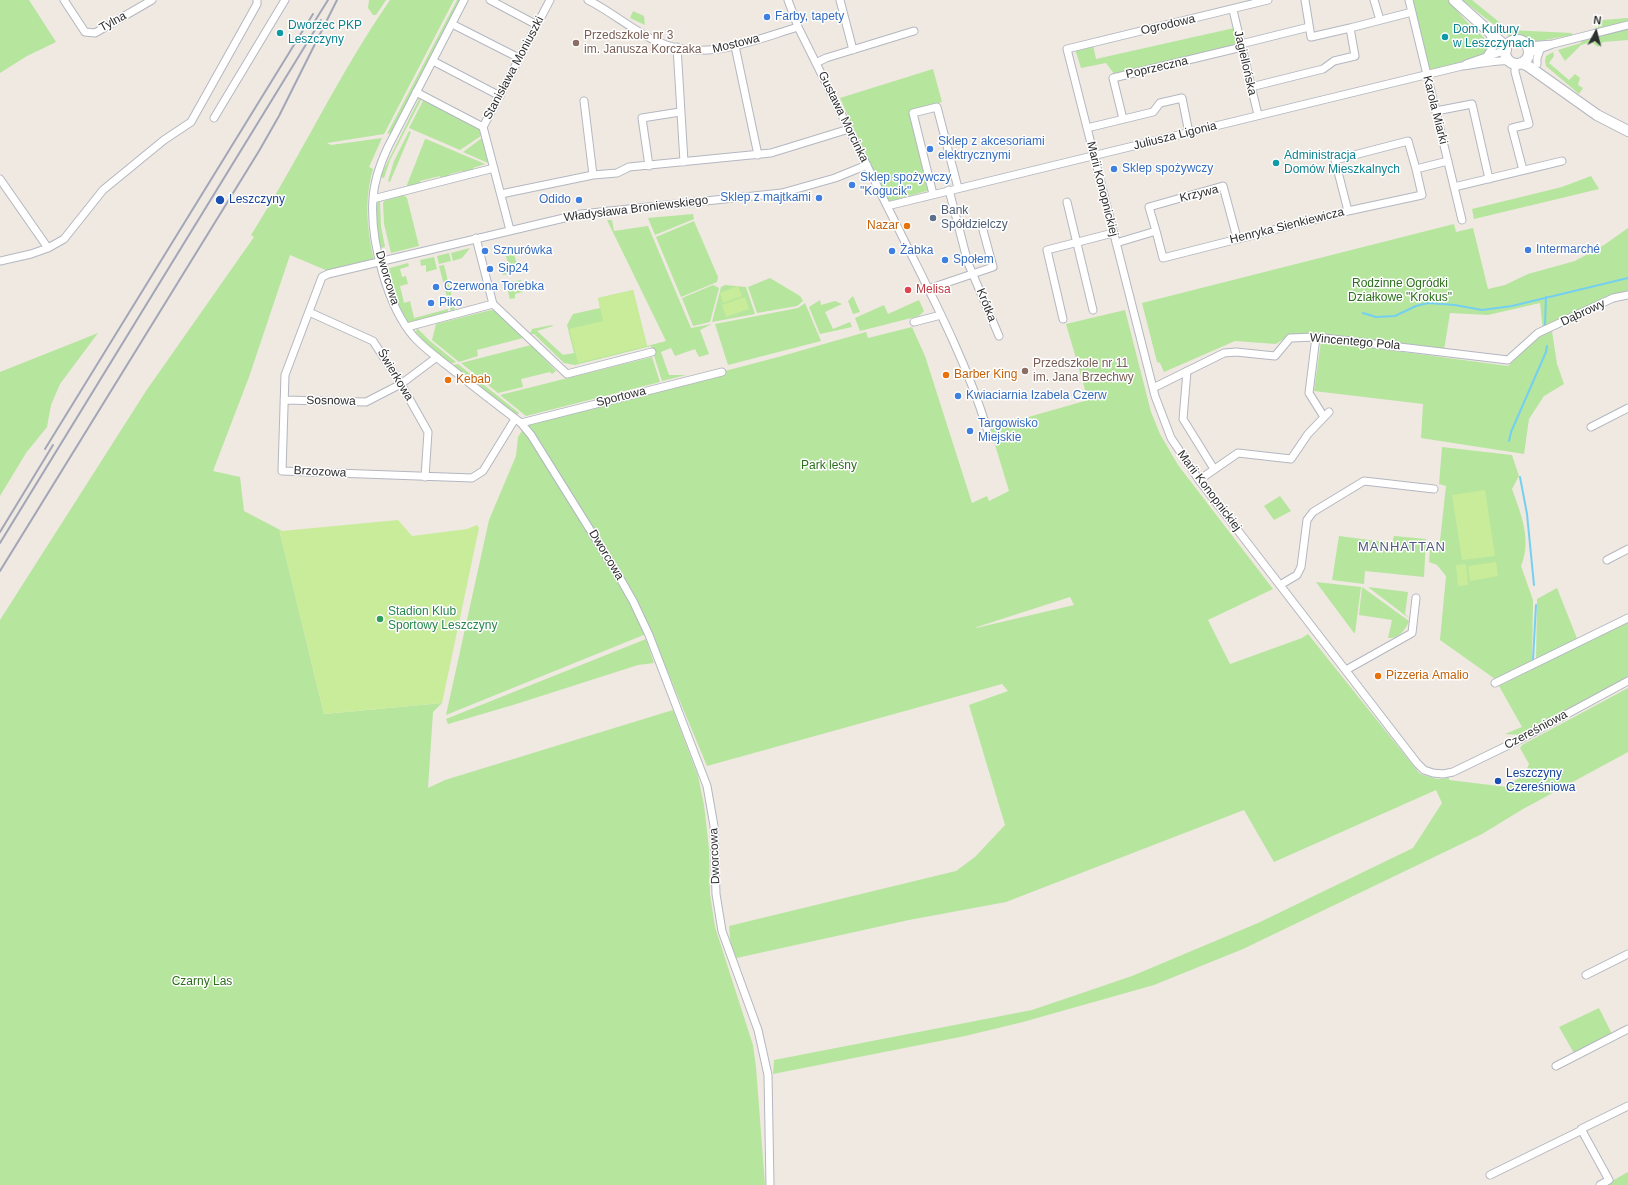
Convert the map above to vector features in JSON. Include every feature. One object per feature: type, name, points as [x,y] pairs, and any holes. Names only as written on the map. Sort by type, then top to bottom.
[{"type":"street","name":"Tylna","points":[[64,0],[85,32],[95,33],[152,0]]},
{"type":"street","points":[[0,261],[31,254],[48,248],[64,239],[103,190],[164,140],[191,122],[247,22],[257,0]]},
{"type":"street","points":[[214,118],[285,0]]},
{"type":"street","name":"Dworcowa","points":[[464,0],[383,158],[376,179],[373,200],[373,227],[380,261],[389,293],[407,327],[420,343],[518,421],[531,435],[633,601],[648,635],[707,786],[714,826],[716,894],[722,931],[758,1030],[768,1075],[770,1185]]},
{"type":"street","points":[[490,0],[537,25]]},
{"type":"street","name":"Stanisława Moniuszki","points":[[510,230],[483,127],[550,0]]},
{"type":"street","name":"Mostowa","points":[[588,0],[644,35],[677,48],[706,51],[735,46],[798,27]]},
{"type":"street","name":"Gustawa Morcinka","points":[[788,0],[798,27],[941,315],[978,398],[987,429]]},
{"type":"street","points":[[840,0],[852,50]]},
{"type":"street","name":"Ogrodowa","points":[[1067,49],[1233,10],[1268,0]]},
{"type":"street","points":[[1305,0],[1311,37],[1412,12]]},
{"type":"street","points":[[1374,0],[1380,20]]},
{"type":"street","name":"Karola Miarki","points":[[1409,0],[1462,220]]},
{"type":"street","points":[[1454,0],[1479,21],[1506,39],[1513,42],[1522,42],[1521,57],[1515,72],[1529,124],[1512,128],[1523,170]]},
{"type":"street","name":"Jagiellońska","points":[[1233,10],[1258,115]]},
{"type":"street","points":[[1479,21],[1490,34],[1504,45],[1506,50],[1537,64],[1576,99]]},
{"type":"street","points":[[452,24],[519,58]]},
{"type":"street","points":[[1521,57],[1553,44],[1628,25]]},
{"type":"street","points":[[1242,46],[1309,27]]},
{"type":"street","points":[[1251,87],[1323,69],[1334,61],[1355,56],[1350,28]]},
{"type":"street","points":[[816,63],[826,58],[914,30]]},
{"type":"street","points":[[1486,56],[1493,47],[1490,34]]},
{"type":"street","points":[[1506,50],[1508,45],[1513,42]]},
{"type":"street","points":[[1521,57],[1553,44]]},
{"type":"street","points":[[735,46],[758,155]]},
{"type":"street","name":"Poprzeczna","points":[[1123,119],[1114,78],[1242,46]]},
{"type":"street","points":[[677,48],[684,162]]},
{"type":"street","name":"Marii Konopnickiej","points":[[1067,49],[1153,388],[1159,410],[1171,438],[1198,480],[1420,766],[1429,772],[1443,774]]},
{"type":"street","name":"Juliusza Ligonia","points":[[1462,66],[1506,50]]},
{"type":"street","points":[[1537,64],[1537,58],[1540,50]]},
{"type":"street","points":[[1521,57],[1528,66],[1597,115],[1628,131]]},
{"type":"street","name":"Juliusza Ligonia","points":[[887,206],[1426,74],[1462,66],[1480,65],[1521,57]]},
{"type":"street","points":[[433,61],[500,96]]},
{"type":"street","points":[[416,92],[483,127]]},
{"type":"street","points":[[1087,128],[1153,112],[1160,103],[1182,98],[1189,133]]},
{"type":"street","points":[[584,101],[593,175]]},
{"type":"street","points":[[1436,111],[1472,104],[1489,179]]},
{"type":"street","points":[[933,194],[913,114],[937,107],[958,188]]},
{"type":"street","points":[[649,166],[642,118],[680,112]]},
{"type":"street","points":[[501,194],[593,175],[617,173],[629,167],[758,155],[781,151],[849,129]]},
{"type":"street","points":[[1348,211],[1335,160],[1408,141],[1416,169],[1448,161]]},
{"type":"street","points":[[1454,187],[1562,161]]},
{"type":"street","name":"Władysława Broniewskiego","points":[[380,261],[510,230],[594,212],[782,193],[828,180],[867,165]]},
{"type":"street","points":[[373,200],[494,168]]},
{"type":"street","name":"Henryka Sienkiewicza","points":[[1156,231],[1163,258],[1348,211],[1422,195],[1416,169]]},
{"type":"street","points":[[0,179],[48,248]]},
{"type":"street","name":"Krzywa","points":[[1156,231],[1149,207],[1223,186],[1237,238]]},
{"type":"street","name":"Krótka","points":[[949,190],[968,263],[999,336]]},
{"type":"street","points":[[1067,202],[1093,310]]},
{"type":"street","name":"Krótka","points":[[973,274],[993,267],[983,230]]},
{"type":"street","points":[[1116,243],[1156,231]]},
{"type":"street","points":[[1063,319],[1047,250],[1113,233]]},
{"type":"street","points":[[476,238],[493,304],[567,374],[652,352]]},
{"type":"street","name":"Brzozowa","points":[[380,261],[328,274],[322,278],[285,375],[282,471],[467,479],[480,474],[518,421]]},
{"type":"street","points":[[928,289],[973,274]]},
{"type":"street","name":"Dąbrowy","points":[[1538,333],[1613,298],[1628,294]]},
{"type":"street","points":[[407,327],[493,304]]},
{"type":"street","name":"Świerkowa","points":[[309,312],[374,341],[401,384],[428,432],[425,477]]},
{"type":"street","points":[[914,322],[941,315]]},
{"type":"street","name":"Wincentego Pola","points":[[1153,388],[1224,353],[1236,352],[1275,356],[1290,338],[1316,337],[1508,360],[1538,333]]},
{"type":"street","points":[[1198,480],[1238,453],[1291,459],[1308,434],[1327,415],[1309,393],[1316,337]]},
{"type":"street","name":"Sosnowa","points":[[284,400],[366,402],[401,384],[437,357]]},
{"type":"street","points":[[1187,371],[1183,419],[1214,469]]},
{"type":"street","name":"Sportowa","points":[[518,421],[722,372]]},
{"type":"street","points":[[1591,427],[1628,408]]},
{"type":"street","points":[[1280,585],[1297,575],[1301,567],[1307,520],[1313,512],[1364,481],[1434,489]]},
{"type":"street","points":[[1607,560],[1628,549]]},
{"type":"street","points":[[1346,670],[1412,633],[1416,598]]},
{"type":"street","points":[[1495,683],[1628,618]]},
{"type":"street","name":"Czereśniowa","points":[[1443,774],[1457,770],[1519,740],[1628,681]]},
{"type":"street","points":[[1586,975],[1628,954]]},
{"type":"street","points":[[1556,1066],[1628,1029]]},
{"type":"street","points":[[1490,1175],[1628,1106]]},
{"type":"street","points":[[1582,1130],[1608,1180],[1600,1185]]},
{"type":"green space","points":[[0,0],[29,0],[56,42],[27,56],[0,73]]},
{"type":"green space","points":[[369,0],[386,0],[376,15],[373,15],[368,8]]},
{"type":"green space","name":"Czarny Las","points":[[390,0],[454,0],[384,134],[327,143],[331,145],[382,138],[369,167],[373,169],[368,192],[368,226],[374,260],[328,271],[290,255],[249,377],[213,471],[240,477],[244,511],[282,531],[280,533],[324,714],[442,703],[433,712],[428,788],[445,780],[673,710],[698,776],[704,805],[709,849],[710,894],[715,927],[753,1045],[765,1185],[0,1185],[0,620],[146,391],[254,237],[251,235],[353,58]]},
{"type":"green space","points":[[457,0],[460,0],[391,133],[387,134]]},
{"type":"green space","points":[[1412,0],[1448,0],[1466,21],[1490,43],[1489,51],[1459,63],[1428,69]]},
{"type":"green space","points":[[1462,0],[1472,0],[1509,30],[1572,33],[1572,35],[1534,42],[1522,38],[1510,37]]},
{"type":"green space","points":[[633,11],[644,16],[645,25],[630,18]]},
{"type":"green space","points":[[1628,18],[1628,22],[1598,29],[1598,24],[1603,20]]},
{"type":"green space","points":[[1234,28],[1237,46],[1115,75],[1106,63],[1081,68],[1075,49],[1093,45],[1096,59]]},
{"type":"green space","points":[[1628,29],[1628,40],[1603,42],[1598,47],[1591,42],[1581,45],[1565,61],[1558,50],[1581,43],[1581,41]]},
{"type":"green space","points":[[1553,52],[1554,56],[1549,63],[1569,80],[1575,74],[1580,78],[1578,85],[1583,88],[1579,94],[1546,66],[1546,56]]},
{"type":"green space","points":[[933,69],[942,102],[911,110],[930,190],[887,202],[840,98]]},
{"type":"green space","points":[[420,97],[422,98],[390,160],[384,178],[380,177]]},
{"type":"green space","points":[[424,99],[479,127],[481,136],[460,150],[409,128]]},
{"type":"green space","points":[[409,131],[411,132],[390,182],[388,181],[394,161]]},
{"type":"green space","points":[[482,138],[488,163],[463,152]]},
{"type":"green space","points":[[425,139],[485,164],[473,168],[473,172],[466,174],[462,171],[450,174],[448,178],[441,180],[440,176],[420,181],[421,185],[405,190]]},
{"type":"green space","points":[[1591,176],[1599,189],[1474,219],[1472,209],[1562,187]]},
{"type":"green space","points":[[404,195],[407,198],[419,246],[391,253],[384,224],[383,203],[384,201]]},
{"type":"green space","points":[[380,200],[381,226],[385,247],[381,248],[377,230],[376,215],[377,203]]},
{"type":"green space","points":[[693,214],[694,219],[655,235],[648,218]]},
{"type":"green space","points":[[607,220],[612,220],[614,231],[648,226],[691,328],[712,324],[700,330],[709,354],[699,357],[695,349],[675,356],[671,348],[661,352],[669,375],[686,375],[662,381],[651,346],[575,365],[564,363],[534,334],[530,334],[532,329],[552,325],[553,326],[537,331],[563,355],[574,353],[567,325],[573,314],[600,308],[598,298],[633,290],[647,346],[666,341]]},
{"type":"green space","points":[[694,221],[718,277],[717,282],[681,297],[656,237]]},
{"type":"green space","name":"Rodzinne Ogródki Działkowe \"Krokus\"","points":[[1454,224],[1456,232],[1473,228],[1488,289],[1505,285],[1528,274],[1575,261],[1604,245],[1628,228],[1628,292],[1543,331],[1540,303],[1488,315],[1450,313],[1444,350],[1316,333],[1288,336],[1276,344],[1235,341],[1164,372],[1160,363],[1157,362],[1142,303]]},
{"type":"green space","points":[[470,248],[462,258],[453,261],[451,253]]},
{"type":"green space","points":[[449,253],[451,261],[439,264],[437,256]]},
{"type":"green space","points":[[514,254],[519,271],[503,275],[501,270],[509,268],[506,256]]},
{"type":"green space","points":[[434,257],[437,269],[426,272],[426,265],[421,266],[420,260]]},
{"type":"green space","points":[[408,263],[409,266],[400,269],[402,277],[406,276],[408,284],[400,286],[404,303],[410,301],[414,318],[448,309],[448,313],[408,323],[395,298],[386,269]]},
{"type":"green space","points":[[444,265],[455,309],[451,312],[439,266]]},
{"type":"green space","points":[[770,278],[800,296],[803,301],[797,306],[757,313],[748,287]]},
{"type":"green space","points":[[521,280],[523,292],[515,294],[515,298],[510,299],[507,288],[513,286],[512,282]]},
{"type":"green space","points":[[713,285],[719,288],[710,322],[693,326],[682,298]]},
{"type":"green space","points":[[725,285],[746,287],[755,314],[712,322],[721,287]]},
{"type":"green space","points":[[738,286],[742,296],[723,303],[720,293]]},
{"type":"green space","points":[[633,290],[647,346],[578,363],[569,329],[603,321],[598,298]]},
{"type":"green space","points":[[853,296],[860,312],[853,314],[848,301]]},
{"type":"green space","points":[[745,297],[749,309],[726,317],[722,305]]},
{"type":"green space","points":[[820,300],[821,305],[835,301],[842,304],[825,312],[833,329],[850,322],[852,327],[820,334],[809,307]]},
{"type":"green space","points":[[919,300],[924,311],[919,316],[860,331],[855,318],[884,305],[888,314]]},
{"type":"green space","points":[[805,303],[821,341],[728,365],[715,324],[798,308]]},
{"type":"green space","points":[[491,310],[496,311],[523,338],[477,350],[478,356],[459,362],[432,340],[436,324]]},
{"type":"green space","name":"Park leśny","points":[[1125,310],[1151,412],[1160,434],[1178,465],[1273,589],[1208,620],[1230,664],[1302,638],[1308,634],[1420,774],[1437,779],[1449,778],[1449,780],[1507,787],[1508,784],[1524,776],[1529,764],[1520,748],[1522,745],[1628,688],[1628,752],[1523,809],[1482,834],[1243,949],[1154,985],[1023,1022],[965,1036],[773,1074],[774,1060],[1032,1010],[1132,976],[1258,923],[1413,848],[1442,803],[1436,790],[1274,862],[1244,810],[1006,902],[909,920],[732,959],[729,926],[956,871],[975,857],[1005,825],[969,705],[1008,691],[1002,684],[707,766],[651,632],[446,715],[489,520],[516,456],[518,437],[527,423],[782,356],[866,332],[868,338],[912,327],[925,356],[972,503],[987,496],[989,501],[1009,491],[990,428],[1088,400],[1066,324]],"holes":[[[1070,597],[1074,605],[976,628]]]},
{"type":"green space","points":[[417,328],[430,341],[456,362],[451,364],[425,343],[416,332]]},
{"type":"green space","points":[[1552,331],[1557,364],[1564,384],[1544,396],[1529,419],[1524,454],[1421,438],[1423,404],[1314,391],[1321,341],[1508,366],[1540,336]]},
{"type":"green space","points":[[98,333],[60,384],[51,405],[47,427],[26,453],[0,496],[0,372]]},
{"type":"green space","points":[[531,345],[556,371],[552,374],[550,372],[521,379],[523,387],[498,393],[461,363]]},
{"type":"green space","points":[[652,357],[660,382],[526,416],[500,395]]},
{"type":"green space","points":[[458,364],[519,413],[516,416],[452,365]]},
{"type":"green space","points":[[1442,447],[1512,455],[1519,476],[1512,489],[1524,527],[1526,547],[1521,566],[1533,600],[1532,661],[1495,679],[1440,640],[1446,576],[1437,565],[1429,562],[1430,550],[1439,550],[1446,486],[1439,484]]},
{"type":"green space","points":[[1485,490],[1495,556],[1462,560],[1452,495]]},
{"type":"green space","points":[[1280,496],[1291,511],[1274,520],[1264,506]]},
{"type":"green space","name":"Stadion Klub Sportowy Leszczyny","points":[[398,520],[412,536],[467,529],[477,525],[479,528],[442,703],[324,714],[279,529],[282,531]]},
{"type":"green space","points":[[1339,536],[1392,543],[1394,536],[1426,539],[1424,577],[1365,571],[1364,584],[1332,580]]},
{"type":"green space","points":[[1496,562],[1498,576],[1470,581],[1468,566]]},
{"type":"green space","points":[[1466,564],[1468,585],[1458,586],[1456,565]]},
{"type":"green space","points":[[1316,582],[1361,587],[1355,633],[1354,633]]},
{"type":"green space","points":[[1362,587],[1409,621],[1399,635],[1388,638],[1392,620],[1359,615]]},
{"type":"green space","points":[[1368,587],[1408,592],[1405,614],[1410,619]]},
{"type":"green space","points":[[1557,588],[1578,641],[1536,661],[1537,599]]},
{"type":"green space","points":[[1628,621],[1628,679],[1522,735],[1505,734],[1522,727],[1499,686]]},
{"type":"green space","points":[[646,639],[654,663],[638,665],[448,724],[446,719]]},
{"type":"green space","points":[[1599,1008],[1613,1036],[1575,1055],[1559,1027]]},
{"type":"green space","points":[[1628,1172],[1628,1185],[1605,1185]]},
{"type":"waterway","points":[[1363,313],[1376,317],[1395,316],[1416,306],[1428,303],[1455,305],[1482,310],[1512,306],[1628,278]]},
{"type":"waterway","points":[[1545,325],[1546,297]]},
{"type":"waterway","points":[[1509,441],[1511,432],[1546,352],[1547,346]]},
{"type":"waterway","points":[[1520,477],[1527,514],[1534,585]]},
{"type":"waterway","points":[[1533,660],[1536,605]]},
{"type":"railway","points":[[313,24],[328,0]]},
{"type":"railway","points":[[0,571],[259,151],[279,116],[337,0]]},
{"type":"railway","points":[[45,449],[313,14]]},
{"type":"railway","points":[[0,543],[321,20]]},
{"type":"railway","points":[[0,532],[53,445]]},
{"type":"place","name":"Farby, tapety","points":[[767,17]]},
{"type":"place","name":"Dworzec PKP Leszczyny","points":[[280,33]]},
{"type":"place","name":"Dom Kultury w Leszczynach","points":[[1445,37]]},
{"type":"place","name":"Przedszkole nr 3 im. Janusza Korczaka","points":[[576,43]]},
{"type":"place","name":"Sklep z akcesoriami elektrycznymi","points":[[930,149]]},
{"type":"place","name":"Administracja Domów Mieszkalnych","points":[[1276,163]]},
{"type":"place","name":"Sklep spożywczy","points":[[1114,169]]},
{"type":"place","name":"Sklep spożywczy \"Kogucik\"","points":[[852,185]]},
{"type":"place","name":"Sklep z majtkami","points":[[819,198]]},
{"type":"place","name":"Leszczyny","points":[[220,200]]},
{"type":"place","name":"Odido","points":[[579,200]]},
{"type":"place","name":"Bank Spółdzielczy","points":[[933,218]]},
{"type":"place","name":"Nazar","points":[[907,226]]},
{"type":"place","name":"Intermarché","points":[[1528,250]]},
{"type":"place","name":"Sznurówka","points":[[485,251]]},
{"type":"place","name":"Żabka","points":[[892,251]]},
{"type":"place","name":"Społem","points":[[945,260]]},
{"type":"place","name":"Sip24","points":[[490,269]]},
{"type":"place","name":"Czerwona Torebka","points":[[436,287]]},
{"type":"place","name":"Melisa","points":[[908,290]]},
{"type":"place","name":"Piko","points":[[431,303]]},
{"type":"place","name":"Przedszkole nr 11 im. Jana Brzechwy","points":[[1025,371]]},
{"type":"place","name":"Barber King","points":[[946,375]]},
{"type":"place","name":"Kebab","points":[[448,380]]},
{"type":"place","name":"Kwiaciarnia Izabela Czerw","points":[[958,396]]},
{"type":"place","name":"Targowisko Miejskie","points":[[970,431]]},
{"type":"place","name":"Stadion Klub Sportowy Leszczyny","points":[[380,619]]},
{"type":"place","name":"Pizzeria Amalio","points":[[1378,676]]},
{"type":"place","name":"Leszczyny Czereśniowa","points":[[1498,781]]},
{"type":"district","name":"MANHATTAN","points":[[1402,547]]}]
